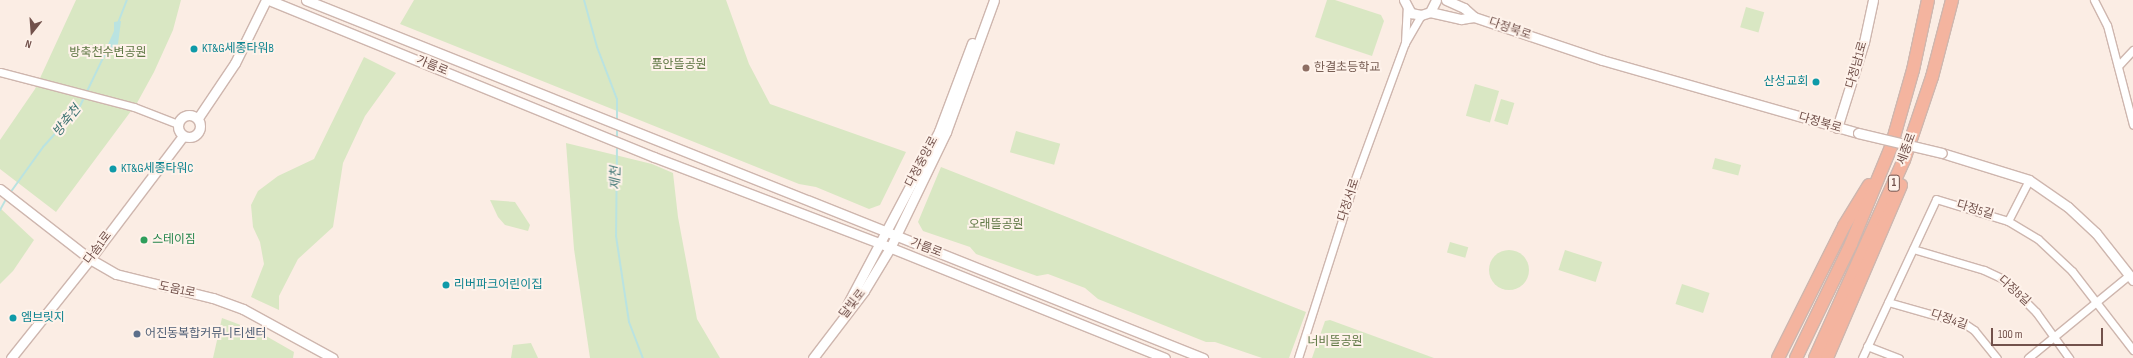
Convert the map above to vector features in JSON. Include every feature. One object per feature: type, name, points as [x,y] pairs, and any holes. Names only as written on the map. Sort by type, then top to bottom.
[{"type":"highway","name":"세종로","points":[[1796,358],[1851,244],[1891,148],[1928,0]]},
{"type":"highway","name":"세종로","points":[[1815,358],[1904,160],[1932,77],[1952,0]]},
{"type":"highway","points":[[1827,358],[1902,182],[1921,128],[1932,77]]},
{"type":"highway","points":[[1778,358],[1844,226],[1891,148]]},
{"type":"street","points":[[198,118],[235,63],[266,0]]},
{"type":"street","name":"가름로","points":[[269,0],[654,157],[879,243],[1166,358]]},
{"type":"street","name":"가름로","points":[[306,0],[1203,358]]},
{"type":"street","name":"다정중앙로","points":[[842,318],[885,231],[939,131],[987,0]]},
{"type":"street","name":"다정중앙로","points":[[890,248],[946,132],[994,0]]},
{"type":"street","points":[[1430,12],[1436,0]]},
{"type":"street","points":[[1446,0],[1464,8],[1474,17]]},
{"type":"street","name":"다정남1로","points":[[1837,128],[1864,42],[1873,0]]},
{"type":"street","points":[[2094,0],[2107,25],[2133,125]]},
{"type":"street","points":[[1403,3],[1421,15]]},
{"type":"street","points":[[1403,3],[1404,43]]},
{"type":"street","points":[[1404,43],[1421,15],[1430,12],[1461,19],[1474,17]]},
{"type":"street","name":"다정북로","points":[[1474,17],[1618,66],[1837,128],[1942,153],[2029,180],[2068,207],[2096,233],[2131,278]]},
{"type":"street","name":"다정서로","points":[[1298,358],[1354,182],[1404,43]]},
{"type":"street","points":[[2118,66],[2133,50]]},
{"type":"street","points":[[0,72],[134,106],[178,124],[183,136],[190,138],[199,132],[201,125],[198,118]]},
{"type":"street","points":[[178,124],[180,119],[187,115],[198,118]]},
{"type":"street","name":"다솜1로","points":[[10,358],[90,259],[183,136]]},
{"type":"street","points":[[2008,221],[2029,180]]},
{"type":"street","name":"도움1로","points":[[0,189],[90,259],[116,274],[213,298],[243,309],[333,358]]},
{"type":"street","name":"다정5길","points":[[1862,358],[1936,199],[2008,221],[2056,253],[2133,350]]},
{"type":"street","name":"달빛로","points":[[813,358],[864,291],[890,248]]},
{"type":"street","name":"다정8길","points":[[1913,249],[1978,268],[2003,279],[2036,312],[2053,339],[2069,358]]},
{"type":"street","points":[[2028,358],[2131,278]]},
{"type":"street","name":"다정4길","points":[[1888,302],[1965,324],[1974,330],[1997,358]]},
{"type":"street","points":[[1867,346],[1899,358]]},
{"type":"green space","name":"방축천수변공원","points":[[76,0],[181,0],[173,30],[154,72],[137,103],[56,212],[0,169],[0,140],[35,89]]},
{"type":"green space","name":"품안뜰공원","points":[[414,0],[726,0],[749,64],[770,104],[906,152],[880,205],[869,209],[816,187],[799,184],[400,24]]},
{"type":"green space","points":[[1327,0],[1335,0],[1381,15],[1384,21],[1372,56],[1315,37]]},
{"type":"green space","points":[[1746,7],[1764,12],[1758,32],[1740,27]]},
{"type":"green space","points":[[364,57],[396,73],[365,116],[343,163],[333,227],[298,259],[279,296],[279,310],[251,297],[264,264],[260,242],[253,227],[251,205],[258,191],[278,176],[314,159]]},
{"type":"green space","points":[[1475,84],[1499,91],[1490,123],[1466,116]]},
{"type":"green space","points":[[1501,99],[1514,103],[1508,125],[1494,121]]},
{"type":"green space","points":[[1016,131],[1060,144],[1054,165],[1010,152]]},
{"type":"green space","points":[[566,143],[652,164],[673,173],[678,217],[697,319],[720,358],[590,358],[574,249]]},
{"type":"green space","points":[[1715,158],[1741,165],[1738,176],[1712,169]]},
{"type":"green space","name":"오래뜰공원","points":[[941,167],[1306,312],[1289,358],[1262,358],[1215,342],[1206,342],[1098,299],[1085,288],[1048,274],[1037,276],[976,254],[970,247],[923,231],[918,222]]},
{"type":"green space","points":[[490,200],[515,202],[530,225],[528,231],[505,225],[498,217]]},
{"type":"green space","points":[[0,208],[34,240],[13,271],[0,284]]},
{"type":"green space","points":[[1450,242],[1468,247],[1465,258],[1447,253]]},
{"type":"green space","points":[[1513,250],[1520,253],[1526,259],[1529,270],[1528,278],[1520,287],[1513,290],[1505,290],[1498,287],[1490,278],[1489,266],[1492,259],[1501,251]]},
{"type":"green space","points":[[1565,250],[1602,262],[1596,282],[1559,270]]},
{"type":"green space","points":[[1682,284],[1710,293],[1703,313],[1676,304]]},
{"type":"green space","points":[[222,318],[259,332],[294,352],[293,358],[213,358]]},
{"type":"green space","name":"너비뜰공원","points":[[1330,320],[1434,358],[1312,358],[1325,321]]},
{"type":"green space","points":[[531,343],[538,358],[511,358],[513,345]]},
{"type":"water","points":[[121,21],[118,44],[110,54],[105,57],[101,56],[114,35],[114,22]]},
{"type":"waterway","name":"방축천","points":[[118,23],[127,0]]},
{"type":"waterway","name":"제천","points":[[584,0],[597,47],[617,99],[617,121]]},
{"type":"waterway","name":"방축천","points":[[108,47],[115,31]]},
{"type":"waterway","name":"방축천","points":[[10,193],[43,147],[80,106],[104,56]]},
{"type":"waterway","name":"제천","points":[[617,127],[617,139]]},
{"type":"waterway","name":"제천","points":[[617,145],[616,236],[629,322],[643,358]]},
{"type":"waterway","name":"방축천","points":[[0,210],[6,199]]},
{"type":"place","name":"KT&G세종타워B","points":[[194,49]]},
{"type":"place","name":"한결초등학교","points":[[1306,68]]},
{"type":"place","name":"산성교회","points":[[1816,82]]},
{"type":"place","name":"KT&G세종타워C","points":[[113,169]]},
{"type":"place","name":"스테이짐","points":[[144,240]]},
{"type":"place","name":"리버파크어린이집","points":[[446,285]]},
{"type":"place","name":"엠브릿지","points":[[13,318]]},
{"type":"place","name":"어진동복합커뮤니티센터","points":[[137,334]]}]
